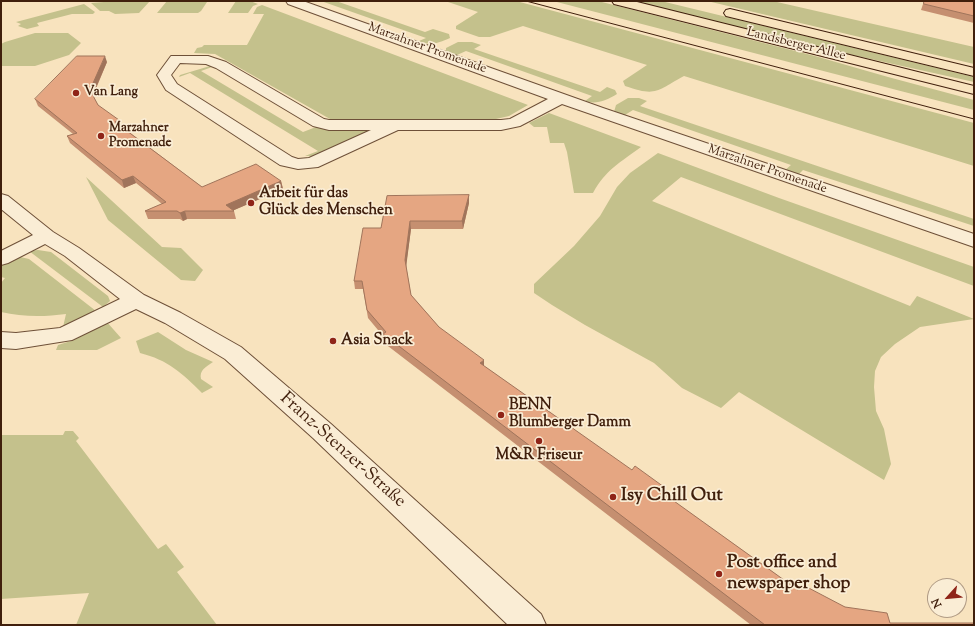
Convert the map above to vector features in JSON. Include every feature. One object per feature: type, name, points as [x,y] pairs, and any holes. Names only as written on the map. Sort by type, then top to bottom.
[{"type":"main road","name":"Landsberger Allee","points":[[618,1],[974,90]]},
{"type":"main road","name":"Landsberger Allee","points":[[716,10],[974,72]]},
{"type":"street","name":"Marzahner Promenade","points":[[292,1],[561,98],[974,241]]},
{"type":"street","points":[[395,125],[312,163],[298,164],[286,161],[171,87],[164,74],[176,58],[208,60],[221,65],[319,123],[329,125],[395,125],[501,125],[514,123],[561,98]]},
{"type":"street","name":"Franz-Stenzer-Straße","points":[[1,200],[46,236],[72,252],[136,300],[173,318],[233,353],[328,436],[530,625]]},
{"type":"street","points":[[1,260],[46,236]]},
{"type":"street","points":[[1,340],[16,341],[64,334],[136,300]]},
{"type":"shaded area","points":[[150,1],[139,13],[115,14],[109,11],[100,11],[91,3]]},
{"type":"shaded area","points":[[167,1],[207,2],[198,13],[157,13]]},
{"type":"shaded area","points":[[236,1],[250,1],[258,4],[253,6],[248,13],[228,13]]},
{"type":"shaded area","points":[[321,1],[336,1],[425,32],[433,29],[449,34],[450,38],[434,43],[423,43],[419,41],[426,38]]},
{"type":"shaded area","points":[[445,1],[516,1],[974,123],[974,166],[684,76],[656,91],[650,92],[625,86],[623,81],[647,65],[523,26],[490,37],[479,37],[456,29],[456,26],[478,12]]},
{"type":"shaded area","points":[[553,1],[598,1],[815,56],[974,100],[974,110]]},
{"type":"shaded area","points":[[631,1],[661,1],[974,77],[974,82],[848,54]]},
{"type":"shaded area","points":[[707,1],[777,2],[974,47],[974,64]]},
{"type":"shaded area","points":[[84,4],[95,12],[93,14],[72,14],[37,23],[39,26],[27,29],[18,26],[21,24],[16,22]]},
{"type":"shaded area","points":[[262,5],[528,105],[509,116],[496,119],[330,119],[215,54],[194,53],[197,48],[204,45],[247,45],[264,14],[253,14],[257,7]]},
{"type":"shaded area","points":[[35,33],[68,33],[81,43],[69,55],[35,66],[1,66],[1,44]]},
{"type":"shaded area","points":[[458,42],[472,42],[481,45],[474,49],[600,92],[607,87],[615,90],[617,94],[601,101],[585,101],[592,96],[466,51],[457,55],[446,51],[446,48]]},
{"type":"shaded area","points":[[210,66],[212,67],[201,71],[303,132],[316,127],[363,128],[368,131],[313,156],[305,156],[318,151],[190,73],[179,77],[180,75]]},
{"type":"shaded area","points":[[628,98],[639,98],[647,101],[640,106],[974,219],[974,226],[803,170],[797,176],[784,171],[791,165],[633,110],[625,115],[614,112],[616,105]]},
{"type":"shaded area","points":[[549,113],[641,147],[608,172],[593,193],[574,193],[564,143],[550,143],[547,127],[534,127],[529,123]]},
{"type":"shaded area","points":[[658,153],[779,198],[974,267],[974,286],[681,177],[652,201],[910,306],[917,296],[974,319],[920,327],[895,344],[881,357],[875,371],[874,387],[876,411],[884,429],[891,464],[884,480],[739,392],[721,408],[682,388],[654,363],[585,325],[534,293],[534,284],[574,246],[600,216],[617,187],[630,173]]},
{"type":"shaded area","points":[[86,177],[162,247],[181,248],[203,270],[195,281],[181,280],[108,220]]},
{"type":"shaded area","points":[[38,250],[51,252],[108,296],[110,301],[103,307],[29,251]]},
{"type":"shaded area","points":[[16,256],[29,259],[96,311],[63,327],[66,314],[33,316],[1,312],[1,283],[5,278],[1,277],[1,264]]},
{"type":"shaded area","points":[[106,321],[121,338],[97,350],[56,350],[58,345],[74,340]]},
{"type":"shaded area","points":[[158,332],[186,350],[213,362],[201,373],[201,379],[213,387],[202,393],[188,379],[167,363],[140,353],[136,341]]},
{"type":"shaded area","points":[[65,431],[73,431],[79,438],[76,441],[158,549],[166,544],[184,567],[177,572],[217,625],[76,625],[89,593],[1,599],[1,435],[63,435]]},
{"type":"building","points":[[924,1],[974,1],[974,16],[924,4]]},
{"type":"building","name":"Marzahner Promenade","points":[[77,56],[105,56],[90,90],[98,105],[119,120],[115,122],[202,187],[256,164],[281,181],[226,205],[234,211],[185,211],[180,213],[177,211],[145,211],[166,202],[133,176],[122,180],[67,136],[77,133],[35,99]]},
{"type":"building","points":[[469,195],[462,221],[410,221],[405,260],[411,295],[439,327],[484,360],[480,363],[632,470],[635,466],[664,487],[660,491],[798,590],[803,585],[845,607],[887,613],[890,623],[974,623],[974,625],[765,625],[383,334],[386,332],[367,310],[362,281],[354,281],[363,228],[381,228],[387,196]]},
{"type":"tram line","points":[[526,1],[974,119]]},
{"type":"place","name":"Van Lang","points":[[76,93]]},
{"type":"place","name":"Marzahner Promenade","points":[[101,136]]},
{"type":"place","name":"Arbeit für das Glück des Menschen","points":[[251,203]]},
{"type":"place","name":"Asia Snack","points":[[333,341]]},
{"type":"place","name":"BENN Blumberger Damm","points":[[501,415]]},
{"type":"place","name":"M&R Friseur","points":[[539,441]]},
{"type":"place","name":"Isy Chill Out","points":[[613,497]]},
{"type":"place","name":"Post office and newspaper shop","points":[[719,574]]}]
